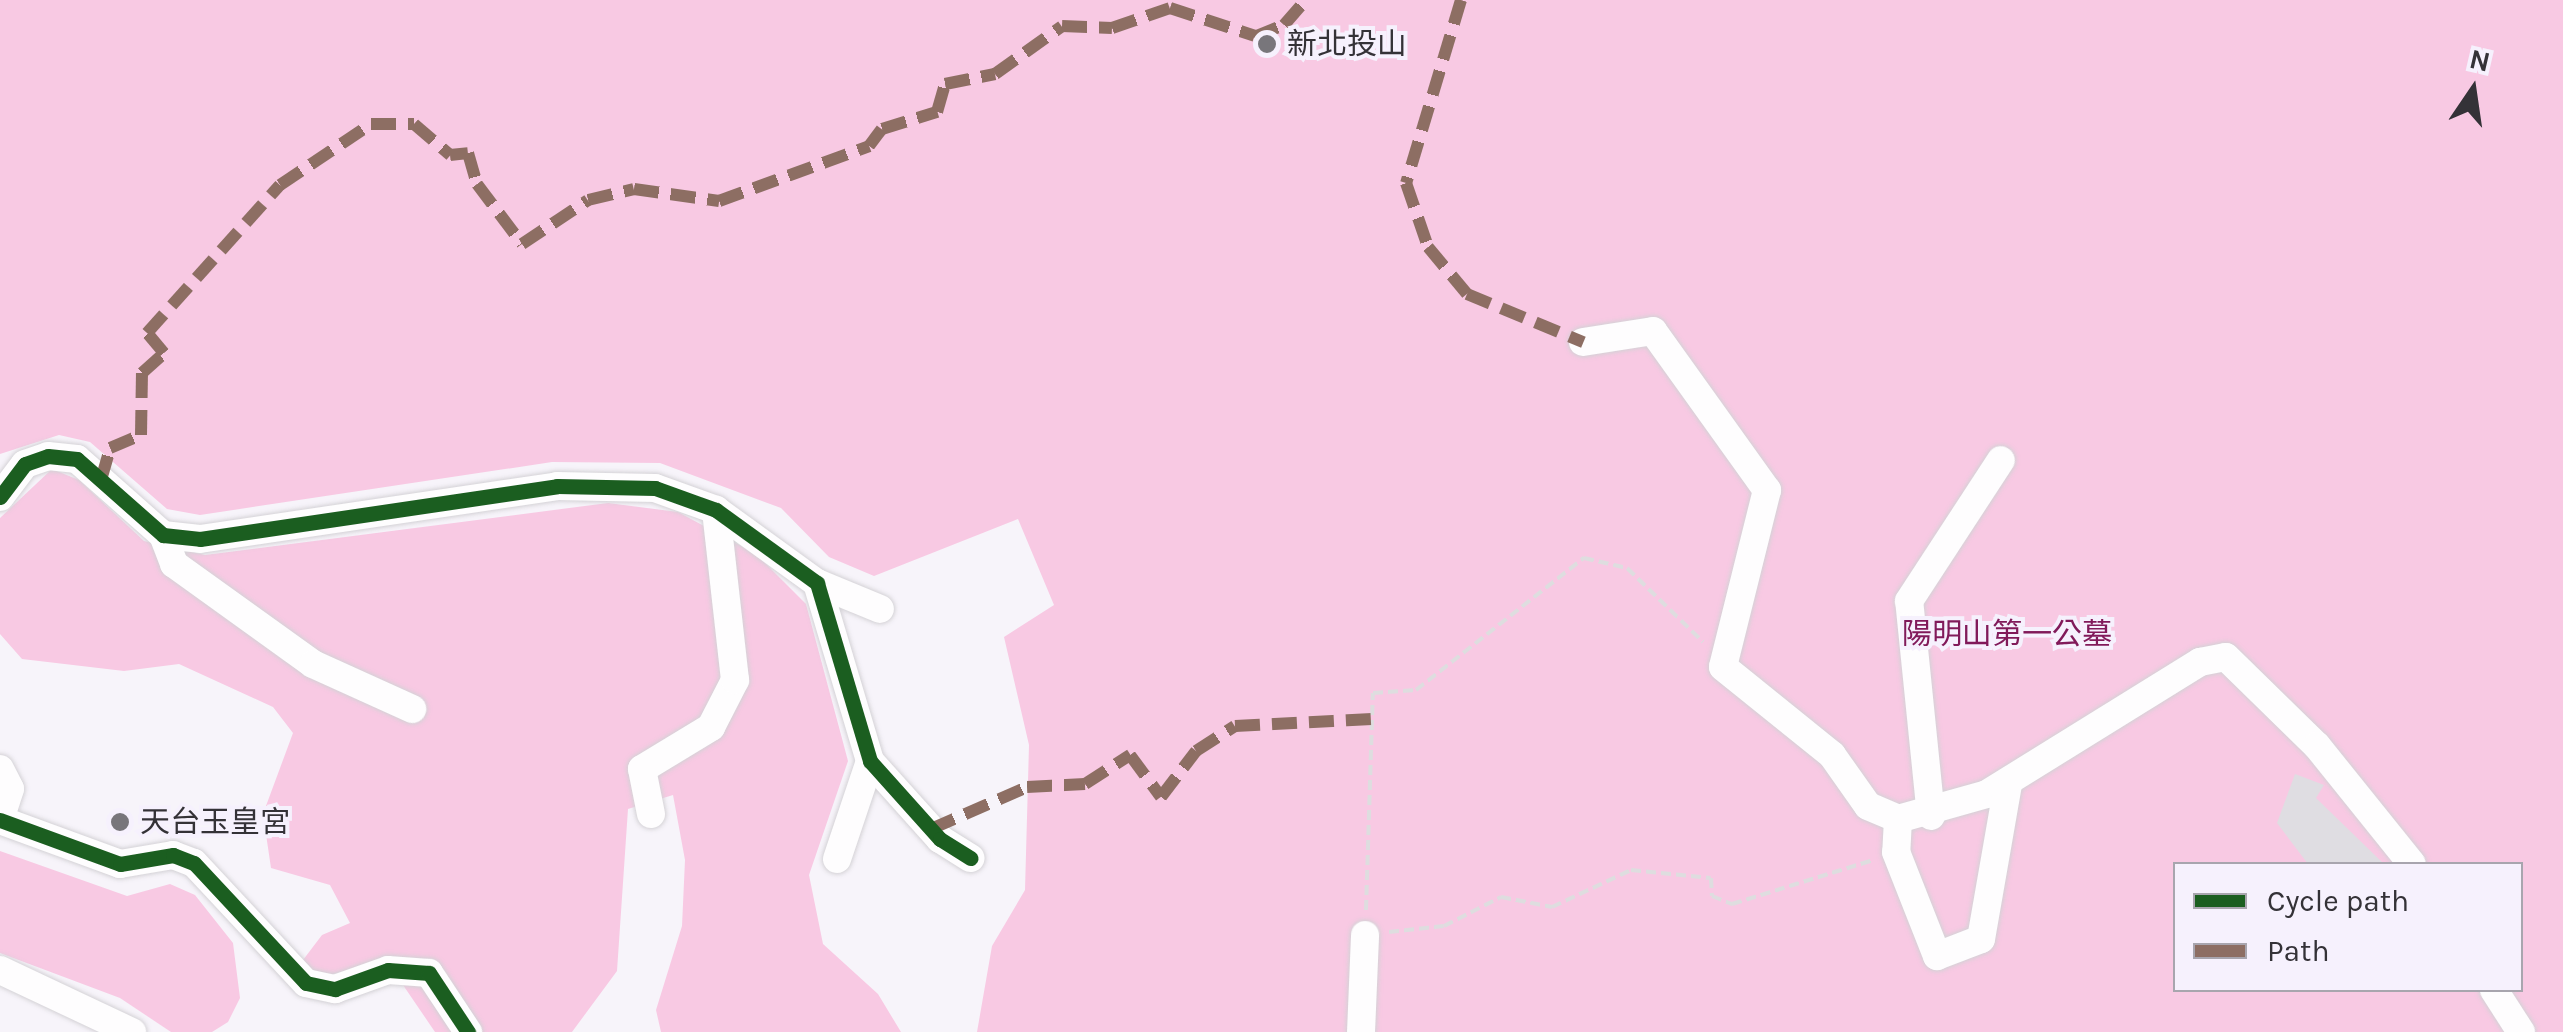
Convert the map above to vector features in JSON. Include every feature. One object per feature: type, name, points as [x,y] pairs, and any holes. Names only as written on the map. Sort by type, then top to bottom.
[{"type":"street","points":[[1583,342],[1653,330],[1767,490],[1723,667],[1832,755],[1850,790],[1898,820],[1931,816],[2008,784],[2200,662],[2226,657],[2317,746],[2410,862]]},
{"type":"street","points":[[0,497],[25,464],[78,459],[163,535],[174,564],[313,664],[412,708]]},
{"type":"street","points":[[1931,816],[1909,601],[2001,460]]},
{"type":"street","points":[[163,535],[265,533],[557,486],[655,488],[716,510],[817,583],[880,609]]},
{"type":"street","points":[[651,814],[642,769],[711,727],[735,680],[716,510]]},
{"type":"street","points":[[817,583],[870,761],[940,838],[970,858]]},
{"type":"street","points":[[837,859],[870,761]]},
{"type":"street","points":[[0,769],[10,790],[0,820],[120,864],[172,855],[194,863],[306,984],[335,990],[388,970],[429,974],[468,1032]]},
{"type":"street","points":[[1898,820],[1896,852],[1938,956],[1981,938],[2008,784]]},
{"type":"street","points":[[1361,1032],[1365,935]]},
{"type":"street","points":[[0,970],[132,1032]]},
{"type":"street","points":[[2495,992],[2521,1032]]},
{"type":"path","points":[[1724,654],[1627,568],[1584,558],[1416,690],[1373,693],[1365,935],[1444,926],[1501,898],[1552,906],[1631,870],[1711,878],[1712,896],[1732,904],[1896,852]]},
{"type":"green space","name":"陽明山第一公墓","points":[[0,0],[2563,0],[2563,1032],[977,1032],[992,946],[1025,890],[1029,745],[1004,637],[1054,605],[1018,519],[874,576],[829,557],[781,508],[660,463],[552,462],[200,515],[167,509],[90,442],[59,435],[0,454]]},
{"type":"green space","points":[[52,469],[79,480],[144,541],[205,555],[608,503],[678,512],[756,554],[806,604],[848,761],[809,875],[823,944],[878,994],[901,1032],[661,1032],[656,1010],[682,926],[685,860],[673,795],[628,809],[617,971],[572,1032],[435,1032],[386,960],[318,978],[303,960],[322,935],[350,923],[330,885],[271,868],[263,814],[293,733],[273,707],[179,664],[124,671],[22,659],[0,634],[0,518]]},
{"type":"green space","points":[[0,851],[127,896],[170,884],[195,895],[233,943],[240,998],[228,1022],[212,1032],[171,1032],[120,998],[0,953]]},
{"type":"building","points":[[2295,774],[2324,785],[2316,798],[2382,862],[2306,862],[2277,823]]},
{"type":"marked path","points":[[1254,37],[1284,25],[1306,0]]},
{"type":"marked path","points":[[1461,0],[1406,183],[1428,247],[1467,294],[1583,342]]},
{"type":"marked path","points":[[101,480],[110,448],[141,435],[142,373],[164,353],[147,333],[280,185],[371,124],[414,124],[450,155],[468,153],[477,184],[522,244],[588,200],[634,189],[719,201],[869,146],[882,129],[937,112],[945,84],[995,74],[1062,26],[1112,28],[1170,8],[1255,36]]},
{"type":"marked path","points":[[931,829],[1027,787],[1085,784],[1130,755],[1161,797],[1196,751],[1235,726],[1372,719]]},
{"type":"cycle path","points":[[0,497],[25,464],[48,456],[77,459],[163,535],[200,539],[557,486],[655,488],[716,510],[817,583],[870,761],[940,839],[970,858]]},
{"type":"cycle path","points":[[0,820],[120,864],[173,855],[194,863],[306,983],[335,989],[388,970],[429,973],[468,1032]]},
{"type":"place","name":"新北投山","points":[[1267,44]]},
{"type":"place","name":"天台玉皇宮","points":[[120,822]]}]
